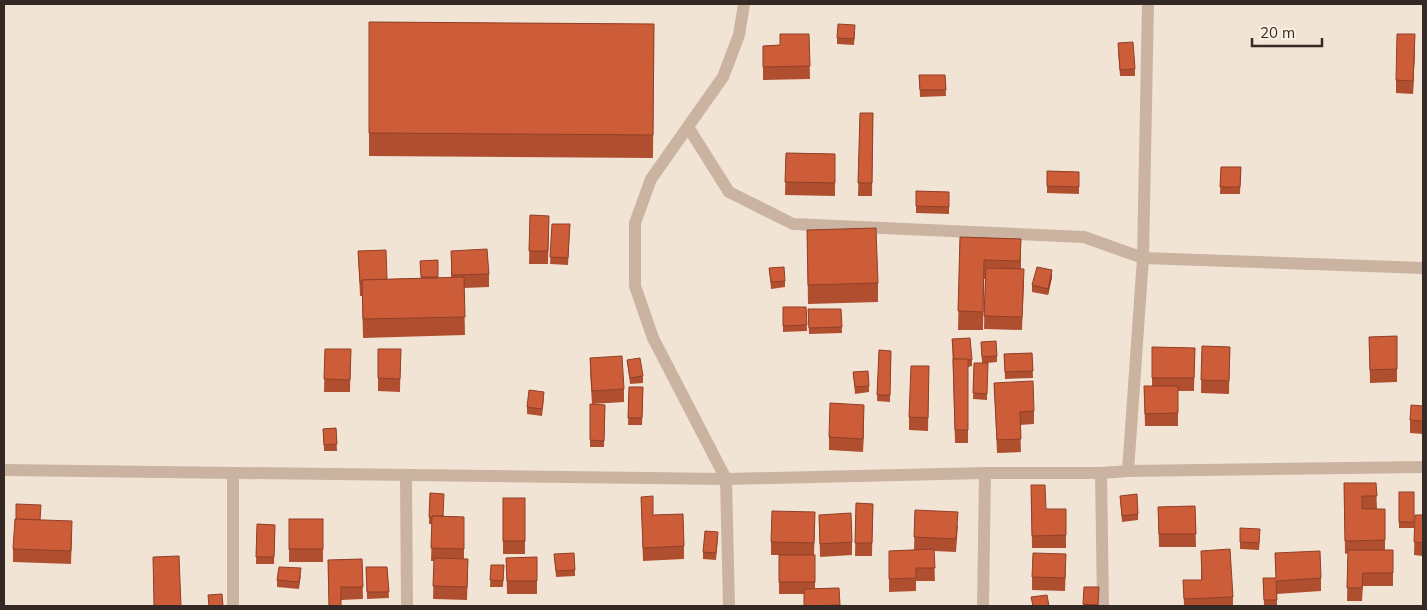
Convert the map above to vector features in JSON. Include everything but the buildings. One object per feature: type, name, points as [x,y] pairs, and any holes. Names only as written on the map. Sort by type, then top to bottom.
[{"type":"street","points":[[729,606],[726,479],[653,338],[635,286],[635,223],[651,179],[723,77],[739,35],[744,4]]},
{"type":"street","points":[[1128,471],[1143,258],[1148,4]]},
{"type":"street","points":[[688,127],[729,192],[793,224],[1084,237],[1143,258],[1423,268]]},
{"type":"street","points":[[4,470],[726,479],[985,473],[1101,473],[1423,467]]},
{"type":"street","points":[[233,473],[233,606]]},
{"type":"street","points":[[983,606],[985,473]]},
{"type":"street","points":[[1101,473],[1103,606]]},
{"type":"street","points":[[406,476],[407,606]]}]
